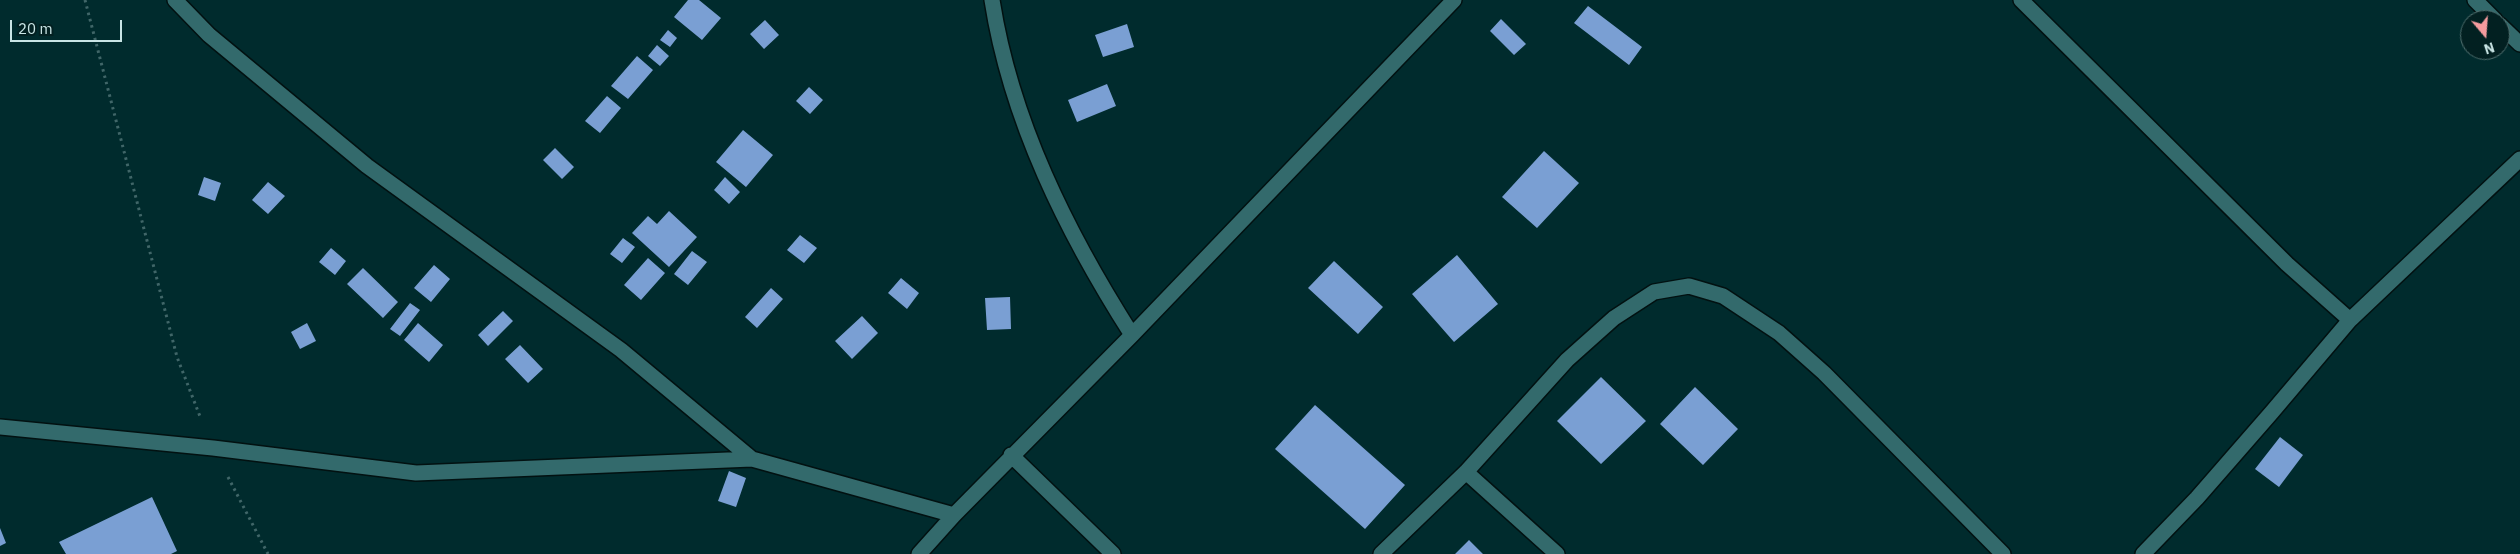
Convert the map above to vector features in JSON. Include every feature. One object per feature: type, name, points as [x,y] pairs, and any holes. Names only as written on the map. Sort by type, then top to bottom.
[{"type":"street","points":[[174,0],[209,35],[367,166],[621,350],[752,458]]},
{"type":"street","points":[[992,0],[996,28],[1020,114],[1044,174],[1093,272],[1132,335]]},
{"type":"street","points":[[919,554],[1011,455],[1132,335],[1454,0]]},
{"type":"street","points":[[2021,0],[2287,264],[2350,320]]},
{"type":"street","points":[[2475,0],[2485,10]]},
{"type":"street","points":[[2510,34],[2520,44]]},
{"type":"street","points":[[2144,554],[2272,412],[2350,320],[2520,159]]},
{"type":"street","points":[[1381,554],[1466,472],[1567,360],[1614,318],[1654,292],[1689,286],[1723,296],[1779,333],[1824,373],[2003,554]]},
{"type":"street","points":[[0,427],[213,448],[416,473],[752,458],[954,515]]},
{"type":"street","points":[[1011,455],[1113,554]]},
{"type":"street","points":[[1466,472],[1557,554]]},
{"type":"path","points":[[85,0],[177,357],[213,448],[268,554]]},
{"type":"building","points":[[688,0],[699,0],[721,18],[702,40],[674,17]]},
{"type":"building","points":[[1588,6],[1642,47],[1629,65],[1574,23]]},
{"type":"building","points":[[1501,19],[1526,44],[1514,55],[1490,31]]},
{"type":"building","points":[[765,20],[779,35],[764,49],[750,34]]},
{"type":"building","points":[[1127,24],[1134,47],[1103,57],[1095,35]]},
{"type":"building","points":[[668,30],[677,38],[670,47],[660,40]]},
{"type":"building","points":[[657,45],[669,56],[660,66],[648,56]]},
{"type":"building","points":[[637,56],[653,70],[628,99],[611,86]]},
{"type":"building","points":[[1107,84],[1116,106],[1077,122],[1068,100]]},
{"type":"building","points":[[809,87],[823,100],[810,114],[796,101]]},
{"type":"building","points":[[607,96],[621,108],[600,133],[585,121]]},
{"type":"building","points":[[743,130],[773,155],[746,187],[716,162]]},
{"type":"building","points":[[555,148],[574,167],[562,179],[543,160]]},
{"type":"building","points":[[1544,151],[1579,183],[1537,228],[1502,197]]},
{"type":"building","points":[[204,177],[221,183],[215,201],[198,195]]},
{"type":"building","points":[[725,177],[740,192],[729,204],[714,190]]},
{"type":"building","points":[[268,182],[285,196],[268,214],[252,200]]},
{"type":"building","points":[[669,211],[697,237],[669,267],[632,233],[648,216],[657,224]]},
{"type":"building","points":[[800,235],[817,248],[804,263],[787,250]]},
{"type":"building","points":[[623,238],[635,247],[622,263],[610,254]]},
{"type":"building","points":[[331,248],[346,261],[335,275],[319,262]]},
{"type":"building","points":[[692,251],[707,262],[688,285],[674,274]]},
{"type":"building","points":[[1457,255],[1498,304],[1454,342],[1412,294]]},
{"type":"building","points":[[648,258],[665,273],[641,300],[624,285]]},
{"type":"building","points":[[1334,261],[1383,307],[1358,334],[1308,288]]},
{"type":"building","points":[[434,265],[450,279],[431,302],[414,288]]},
{"type":"building","points":[[363,268],[398,302],[383,318],[347,284]]},
{"type":"building","points":[[901,278],[919,293],[907,309],[888,293]]},
{"type":"building","points":[[771,288],[783,299],[757,328],[745,317]]},
{"type":"building","points":[[1010,297],[1011,329],[987,330],[985,298]]},
{"type":"building","points":[[410,303],[420,310],[400,336],[390,329]]},
{"type":"building","points":[[503,311],[513,321],[488,346],[478,335]]},
{"type":"building","points":[[862,316],[878,333],[852,359],[835,341]]},
{"type":"building","points":[[307,323],[316,341],[300,349],[291,332]]},
{"type":"building","points":[[418,323],[443,345],[429,362],[404,340]]},
{"type":"building","points":[[520,345],[543,369],[528,383],[505,359]]},
{"type":"building","points":[[1601,377],[1646,421],[1601,464],[1557,421]]},
{"type":"building","points":[[1695,387],[1738,429],[1703,465],[1660,424]]},
{"type":"building","points":[[1315,405],[1405,485],[1365,529],[1275,449]]},
{"type":"building","points":[[2280,437],[2303,455],[2279,487],[2255,469]]},
{"type":"building","points":[[729,471],[746,478],[736,507],[718,501]]},
{"type":"building","points":[[152,497],[177,551],[171,554],[66,554],[59,542]]},
{"type":"building","points":[[0,528],[6,543],[0,546]]},
{"type":"building","points":[[1469,540],[1483,554],[1455,554]]}]
